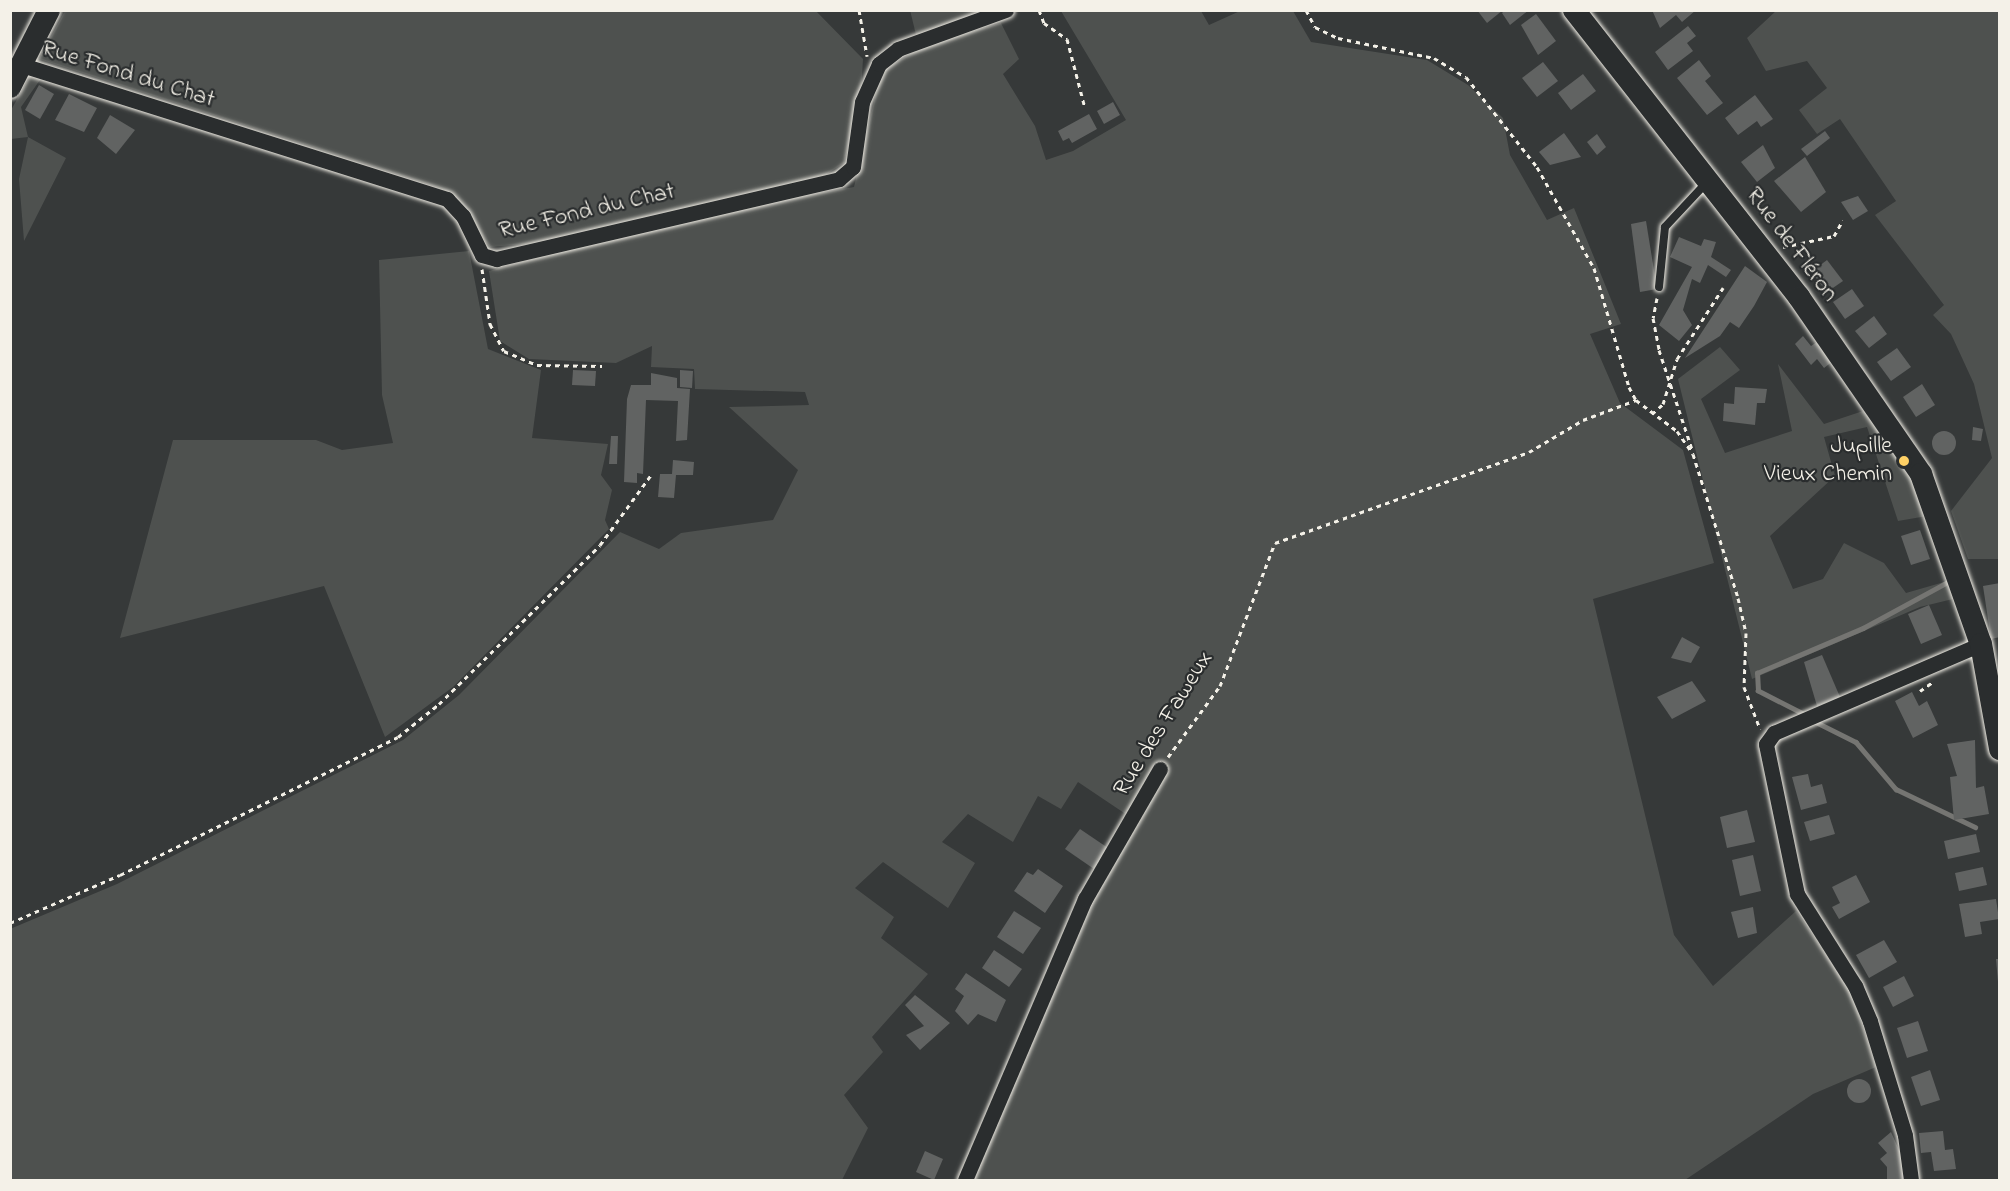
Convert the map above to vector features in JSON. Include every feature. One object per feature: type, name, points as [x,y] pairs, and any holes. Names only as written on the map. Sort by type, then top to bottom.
[{"type":"street","points":[[10,87],[50,10]]},
{"type":"street","name":"Rue Fond du Chat","points":[[22,65],[447,199],[463,216],[482,255],[515,255],[839,178],[853,167],[862,102],[879,64],[898,49],[1005,10]]},
{"type":"street","name":"Rue de Fléron","points":[[1574,10],[1768,257],[1921,474],[1943,526],[1981,644],[2000,749]]},
{"type":"street","points":[[1911,1180],[1905,1135],[1870,1021],[1855,986],[1797,894],[1766,744],[1774,733],[1981,644]]},
{"type":"street","name":"Rue des Faweux","points":[[965,1180],[1085,899],[1160,769]]},
{"type":"lane","points":[[1659,287],[1665,227],[1708,181]]},
{"type":"path","points":[[859,10],[871,81]]},
{"type":"path","points":[[1040,10],[1044,23],[1067,39],[1085,108]]},
{"type":"path","points":[[1306,10],[1315,27],[1338,38],[1434,58],[1466,77],[1537,167],[1594,268],[1636,400],[1652,414],[1665,418],[1693,454]]},
{"type":"path","points":[[1768,257],[1778,248],[1834,236],[1842,220]]},
{"type":"path","points":[[482,255],[490,324],[504,351],[537,365],[602,366]]},
{"type":"path","points":[[1659,287],[1653,318],[1737,598],[1746,633],[1744,687],[1766,744]]},
{"type":"path","points":[[1652,414],[1663,404],[1677,359],[1723,288]]},
{"type":"path","name":"Rue des Faweux","points":[[1160,769],[1220,686],[1275,543],[1529,452],[1583,420],[1636,400]]},
{"type":"path","points":[[10,923],[120,875],[398,736],[446,696],[600,545],[651,475]]},
{"type":"shaded area","points":[[815,10],[863,59],[861,92],[844,163],[822,177],[538,243],[490,247],[444,189],[39,59],[65,11]]},
{"type":"shaded area","points":[[910,10],[996,11],[917,39]]},
{"type":"shaded area","points":[[1777,10],[1999,11],[1999,559],[1968,559],[1951,511],[1992,458],[1974,384],[1951,334],[1933,315],[1944,305],[1875,215],[1896,201],[1840,119],[1817,134],[1799,110],[1827,88],[1807,61],[1766,71],[1747,38]]},
{"type":"shaded area","points":[[1061,11],[1201,11],[1209,25],[1240,11],[1293,11],[1311,42],[1427,60],[1468,85],[1503,118],[1510,155],[1547,220],[1574,208],[1621,324],[1590,334],[1620,403],[1683,450],[1714,563],[1593,599],[1674,935],[1713,986],[1796,911],[1851,992],[1876,1067],[1813,1094],[1685,1180],[972,1180],[1066,950],[1136,821],[1078,782],[1061,809],[1038,796],[1013,842],[968,814],[942,842],[975,863],[948,908],[883,862],[855,888],[894,917],[881,938],[928,974],[872,1037],[883,1052],[844,1095],[868,1128],[842,1180],[11,1180],[10,929],[117,884],[403,740],[459,695],[620,532],[659,549],[681,533],[773,520],[798,470],[729,407],[809,405],[805,392],[695,389],[694,369],[651,367],[652,346],[616,363],[529,359],[500,341],[489,271],[699,214],[854,187],[877,89],[887,68],[924,46],[1001,23],[1019,59],[1003,74],[1035,126],[1046,160],[1073,151],[1126,120]]},
{"type":"shaded area","points":[[32,73],[42,77],[21,107],[28,137],[11,139],[11,110]]},
{"type":"shaded area","points":[[28,137],[66,158],[24,241],[19,179]]},
{"type":"shaded area","points":[[469,251],[488,349],[541,370],[532,438],[608,444],[601,475],[612,490],[605,520],[609,529],[453,687],[385,737],[324,586],[120,638],[173,440],[316,440],[342,450],[393,443],[382,395],[379,260]]},
{"type":"shaded area","points":[[1720,347],[1740,370],[1701,399],[1725,453],[1792,431],[1778,364],[1824,424],[1869,409],[1914,477],[1927,516],[1898,521],[1867,427],[1824,437],[1835,476],[1770,536],[1793,589],[1823,579],[1844,543],[1884,563],[1906,593],[1951,580],[1957,598],[1920,607],[1752,679],[1678,379]]},
{"type":"building","points":[[1477,10],[1503,10],[1487,23]]},
{"type":"building","points":[[1505,10],[1529,10],[1510,25],[1502,13]]},
{"type":"building","points":[[1652,10],[1696,10],[1682,22],[1676,15],[1660,28]]},
{"type":"building","points":[[1536,14],[1556,41],[1538,55],[1521,25]]},
{"type":"building","points":[[1688,26],[1696,36],[1687,43],[1693,51],[1668,70],[1655,52]]},
{"type":"building","points":[[1699,60],[1711,76],[1705,81],[1723,103],[1707,115],[1677,78]]},
{"type":"building","points":[[1543,62],[1558,81],[1537,97],[1522,78]]},
{"type":"building","points":[[1583,74],[1596,91],[1571,110],[1558,93]]},
{"type":"building","points":[[39,85],[54,94],[40,119],[25,110]]},
{"type":"building","points":[[69,94],[97,108],[84,132],[55,120]]},
{"type":"building","points":[[1755,95],[1773,119],[1761,127],[1757,121],[1738,135],[1725,118]]},
{"type":"building","points":[[1113,102],[1120,115],[1104,124],[1097,111]]},
{"type":"building","points":[[1089,114],[1097,129],[1072,143],[1069,138],[1063,141],[1058,131]]},
{"type":"building","points":[[110,115],[135,130],[116,154],[97,138]]},
{"type":"building","points":[[1825,131],[1830,138],[1807,156],[1801,149]]},
{"type":"building","points":[[1564,133],[1581,157],[1550,165],[1539,152]]},
{"type":"building","points":[[1597,134],[1606,147],[1597,155],[1587,142]]},
{"type":"building","points":[[1763,145],[1775,168],[1757,182],[1741,162]]},
{"type":"building","points":[[1805,157],[1826,192],[1801,212],[1774,181]]},
{"type":"building","points":[[1858,196],[1868,211],[1853,220],[1841,202]]},
{"type":"building","points":[[1646,221],[1657,289],[1640,292],[1631,224]]},
{"type":"building","points":[[1679,237],[1701,246],[1704,239],[1716,242],[1711,257],[1731,270],[1726,277],[1708,265],[1700,283],[1692,279],[1683,310],[1692,325],[1679,341],[1659,325],[1692,267],[1670,257]]},
{"type":"building","points":[[1827,260],[1843,281],[1827,292],[1811,272]]},
{"type":"building","points":[[1745,266],[1767,282],[1754,306],[1739,328],[1730,322],[1720,336],[1685,358]]},
{"type":"building","points":[[1852,289],[1864,306],[1845,319],[1833,302]]},
{"type":"building","points":[[1874,316],[1887,334],[1869,348],[1855,331]]},
{"type":"building","points":[[1803,336],[1811,346],[1817,342],[1833,361],[1824,368],[1817,359],[1811,365],[1795,344]]},
{"type":"building","points":[[1897,348],[1911,367],[1891,381],[1877,362]]},
{"type":"building","points":[[573,370],[596,371],[595,386],[572,385]]},
{"type":"building","points":[[680,370],[693,371],[692,388],[680,387]]},
{"type":"building","points":[[651,373],[677,378],[677,388],[690,389],[687,440],[676,441],[678,401],[646,400],[643,474],[637,473],[637,483],[624,482],[627,399],[631,385],[651,385]]},
{"type":"building","points":[[1922,384],[1935,405],[1916,417],[1903,397]]},
{"type":"building","points":[[1735,387],[1767,389],[1765,403],[1757,403],[1755,425],[1723,421],[1724,403],[1734,404]]},
{"type":"building","points":[[1973,427],[1983,429],[1981,441],[1972,440]]},
{"type":"building","points":[[1944,431],[1949,432],[1955,438],[1955,448],[1949,454],[1944,455],[1939,454],[1933,448],[1932,443],[1933,438],[1939,432]]},
{"type":"building","points":[[611,436],[618,436],[617,464],[609,464]]},
{"type":"building","points":[[673,460],[694,462],[693,475],[676,475],[674,498],[658,497],[660,474],[672,474]]},
{"type":"building","points":[[1920,530],[1930,559],[1911,565],[1901,536]]},
{"type":"building","points":[[2000,583],[2000,637],[1991,639],[1983,586]]},
{"type":"building","points":[[1929,605],[1942,635],[1921,644],[1908,614]]},
{"type":"building","points":[[1682,637],[1700,647],[1691,663],[1671,658]]},
{"type":"building","points":[[1822,655],[1840,697],[1817,706],[1804,662]]},
{"type":"building","points":[[1692,681],[1706,701],[1672,719],[1657,697]]},
{"type":"building","points":[[1912,692],[1919,706],[1927,701],[1938,725],[1913,738],[1895,701]]},
{"type":"building","points":[[1975,740],[1976,788],[1984,786],[1989,814],[1954,820],[1950,777],[1957,776],[1947,744]]},
{"type":"building","points":[[1808,774],[1811,787],[1822,784],[1827,803],[1801,810],[1792,777]]},
{"type":"building","points":[[1747,810],[1755,842],[1727,848],[1720,817]]},
{"type":"building","points":[[1829,815],[1835,834],[1810,841],[1804,822]]},
{"type":"building","points":[[1080,829],[1108,848],[1094,869],[1065,849]]},
{"type":"building","points":[[1976,834],[1980,852],[1948,859],[1944,841]]},
{"type":"building","points":[[1753,855],[1761,891],[1740,896],[1732,860]]},
{"type":"building","points":[[1983,867],[1987,885],[1959,891],[1955,873]]},
{"type":"building","points":[[1038,869],[1063,886],[1045,913],[1014,891],[1027,872],[1033,875]]},
{"type":"building","points":[[1856,875],[1870,902],[1839,919],[1832,907],[1840,903],[1832,887]]},
{"type":"building","points":[[1996,899],[1999,919],[1980,922],[1982,934],[1965,937],[1959,904]]},
{"type":"building","points":[[1753,907],[1757,933],[1738,938],[1731,912]]},
{"type":"building","points":[[1014,911],[1041,928],[1023,954],[997,937]]},
{"type":"building","points":[[1884,940],[1897,962],[1869,978],[1856,955]]},
{"type":"building","points":[[994,950],[1022,969],[1009,987],[982,968]]},
{"type":"building","points":[[1996,959],[2000,959],[2000,982],[1998,982]]},
{"type":"building","points":[[966,973],[1006,1000],[996,1022],[978,1014],[968,1025],[955,1011],[964,996],[955,989]]},
{"type":"building","points":[[1904,976],[1914,996],[1893,1007],[1883,987]]},
{"type":"building","points":[[915,995],[950,1023],[920,1050],[906,1035],[924,1026],[905,1005]]},
{"type":"building","points":[[1918,1021],[1928,1051],[1907,1058],[1897,1028]]},
{"type":"building","points":[[1930,1070],[1940,1100],[1921,1106],[1911,1077]]},
{"type":"building","points":[[1859,1079],[1867,1083],[1871,1091],[1867,1099],[1859,1103],[1851,1099],[1847,1091],[1851,1083]]},
{"type":"building","points":[[1943,1131],[1945,1150],[1953,1149],[1956,1169],[1934,1171],[1931,1152],[1921,1153],[1919,1133]]},
{"type":"building","points":[[1891,1132],[1904,1161],[1905,1180],[1887,1180],[1887,1167],[1880,1159],[1887,1153],[1878,1143]]},
{"type":"building","points":[[925,1151],[943,1159],[934,1180],[916,1172]]},
{"type":"waterway","points":[[1807,716],[1758,691],[1757,673],[1863,628],[1946,583]]},
{"type":"waterway","points":[[1814,721],[1856,742],[1896,789],[1975,827]]},
{"type":"place","name":"Jupille Vieux Chemin","points":[[1904,461]]}]
